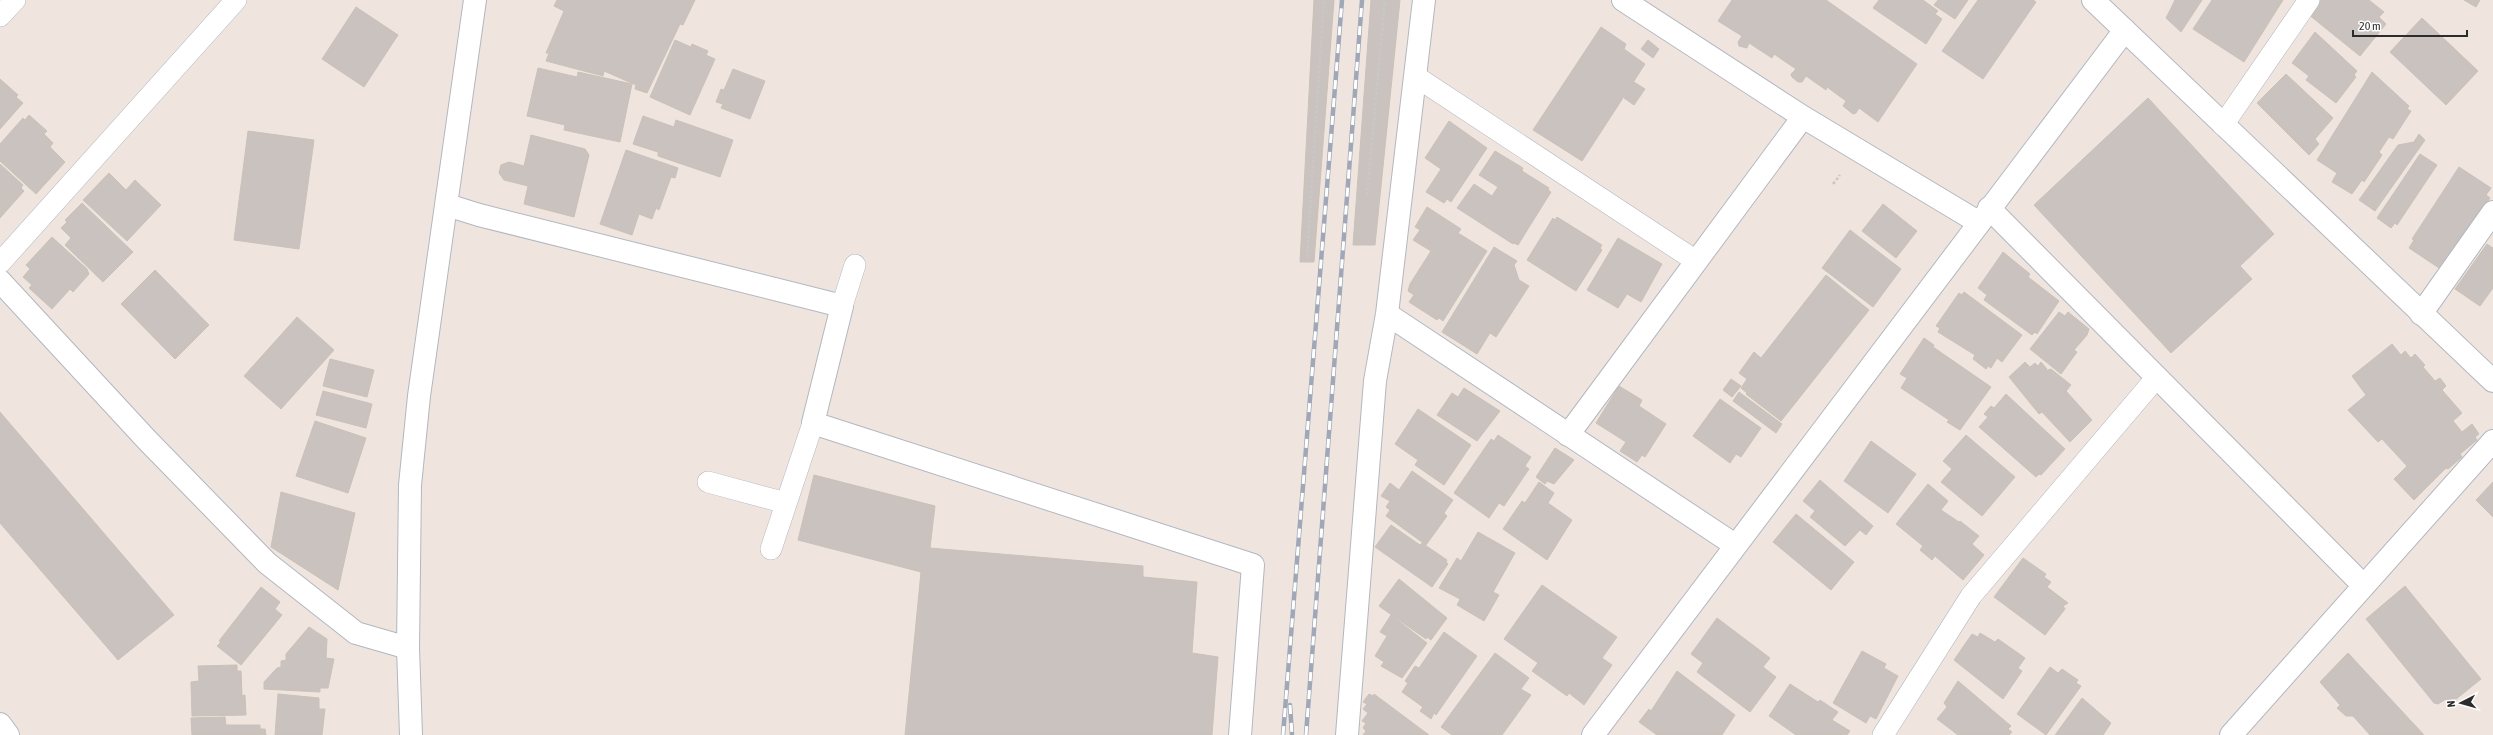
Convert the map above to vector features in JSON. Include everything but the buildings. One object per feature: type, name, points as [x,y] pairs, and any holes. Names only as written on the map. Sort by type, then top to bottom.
[{"type":"street","points":[[411,735],[408,648],[410,485],[419,396],[475,0]]},
{"type":"street","points":[[1347,735],[1374,381],[1387,314],[1424,0]]},
{"type":"street","points":[[1623,0],[1804,117],[1983,215],[2157,377],[2364,586]]},
{"type":"street","points":[[2093,0],[2493,381]]},
{"type":"street","points":[[1593,735],[1983,215],[2125,30]]},
{"type":"street","points":[[1568,435],[1804,117]]},
{"type":"street","points":[[447,205],[842,306],[813,423],[1253,565],[1240,735]]},
{"type":"street","points":[[2421,314],[2493,212]]},
{"type":"street","points":[[0,281],[147,440],[266,564],[356,633],[408,648]]},
{"type":"street","points":[[1387,314],[1735,545]]},
{"type":"street","points":[[2231,735],[2493,441]]},
{"type":"street","points":[[0,724],[8,735]]},
{"type":"lane","points":[[0,16],[15,0]]},
{"type":"lane","points":[[0,263],[236,0]]},
{"type":"lane","points":[[2223,125],[2309,0]]},
{"type":"lane","points":[[1415,76],[1696,261]]},
{"type":"lane","points":[[842,306],[855,265]]},
{"type":"lane","points":[[1883,735],[1971,596],[2157,377]]},
{"type":"lane","points":[[771,549],[813,423]]},
{"type":"lane","points":[[708,482],[786,503]]},
{"type":"path","points":[[1307,258],[1324,0]]},
{"type":"path","points":[[1367,198],[1385,0]]},
{"type":"railway","points":[[1283,735],[1342,0]]},
{"type":"railway","points":[[1306,735],[1362,0]]},
{"type":"railway","points":[[1290,705],[1292,735]]}]
